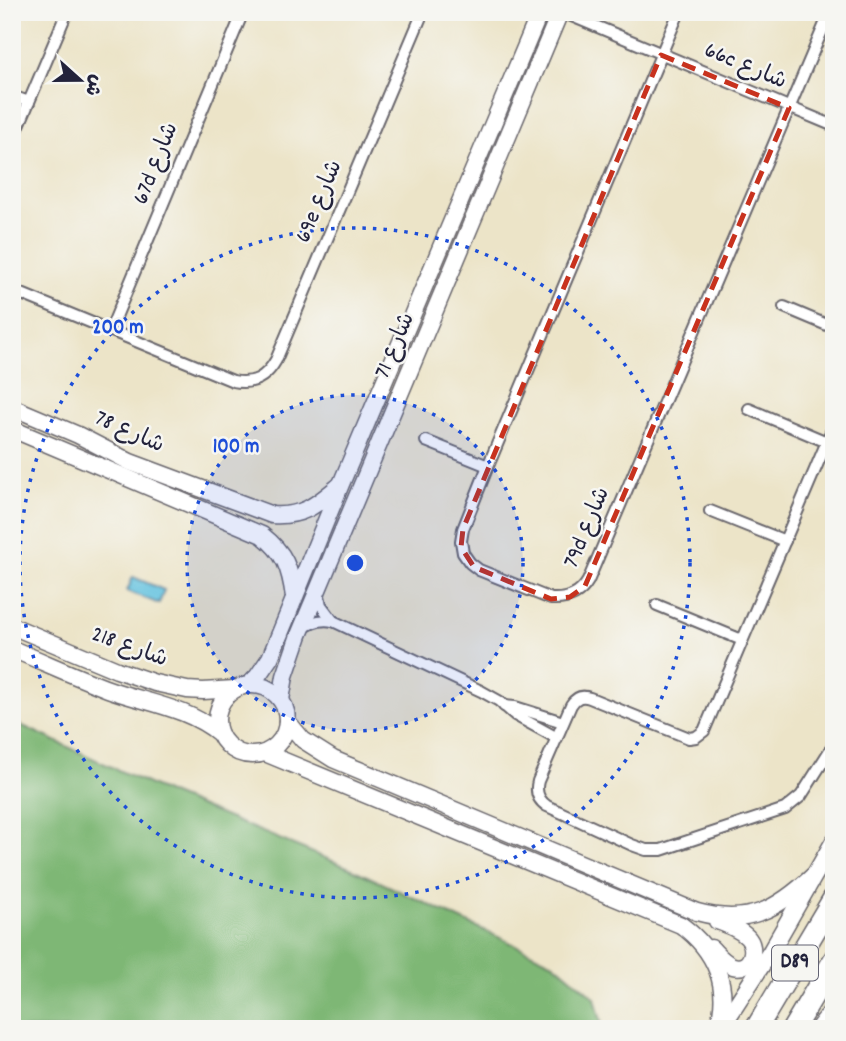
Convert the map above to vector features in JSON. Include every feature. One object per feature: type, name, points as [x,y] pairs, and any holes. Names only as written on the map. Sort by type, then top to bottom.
[{"type":"highway","name":"D89","points":[[756,1029],[834,898]]},
{"type":"highway","name":"D89","points":[[793,1029],[834,960]]},
{"type":"highway","points":[[821,1029],[834,1012]]},
{"type":"street","name":"67d شارع","points":[[110,331],[243,12]]},
{"type":"street","name":"69e شارع","points":[[110,331],[233,381],[253,382],[271,370],[424,12]]},
{"type":"street","points":[[528,90],[522,88],[520,83],[543,25],[542,12]]},
{"type":"street","name":"شارع 71","points":[[242,687],[264,668],[270,658],[542,12]]},
{"type":"street","name":"شارع 71","points":[[281,700],[285,676],[299,635],[561,12]]},
{"type":"street","name":"66c شارع","points":[[561,12],[834,126]]},
{"type":"street","name":"79d شارع","points":[[679,12],[461,534],[461,547],[474,567],[545,598],[564,599],[576,595],[589,580],[830,12]]},
{"type":"street","points":[[12,142],[65,13]]},
{"type":"street","points":[[12,96],[29,102]]},
{"type":"street","points":[[12,290],[110,331]]},
{"type":"street","points":[[784,307],[834,328]]},
{"type":"street","name":"شارع 78","points":[[12,407],[131,461],[272,515],[298,514],[310,509],[341,484]]},
{"type":"street","points":[[749,410],[827,442]]},
{"type":"street","points":[[834,425],[705,731],[699,736],[688,738],[585,696],[574,700],[536,787],[536,793],[542,803],[632,845],[654,850],[668,848],[785,809],[801,796],[834,744]]},
{"type":"street","name":"شارع 78","points":[[12,429],[262,535],[281,553],[287,564],[294,597]]},
{"type":"street","points":[[31,437],[31,433],[37,429],[74,441],[89,441]]},
{"type":"street","points":[[426,441],[488,466]]},
{"type":"street","points":[[710,511],[785,541]]},
{"type":"street","points":[[318,591],[321,605],[333,621]]},
{"type":"street","points":[[657,605],[742,640]]},
{"type":"street","points":[[299,635],[310,624],[333,621],[481,691],[512,713],[557,738]]},
{"type":"street","name":"شارع 218","points":[[12,626],[155,683],[203,691],[242,687]]},
{"type":"street","points":[[12,649],[108,689],[187,713],[204,722],[238,753],[251,756],[271,750],[281,741],[287,721],[285,706],[267,688],[242,687],[224,699],[218,712],[219,734]]},
{"type":"street","points":[[504,706],[563,722]]},
{"type":"street","points":[[265,753],[668,919],[733,966],[744,965],[750,960],[752,943],[745,934],[732,927],[332,759],[303,740],[287,721]]},
{"type":"street","points":[[719,1029],[771,951],[834,841]]},
{"type":"street","points":[[697,912],[723,918],[750,916],[786,900],[814,875]]},
{"type":"street","points":[[692,934],[710,954],[720,978],[722,1002],[719,1029]]},
{"type":"highlighted area","points":[[661,55],[789,108],[585,586],[570,597],[551,599],[474,567],[461,547],[463,529]]},
{"type":"green space","points":[[12,721],[170,794],[352,869],[554,963],[595,998],[603,1029],[12,1029]]},
{"type":"water","points":[[133,577],[164,590],[159,604],[127,591]]}]
